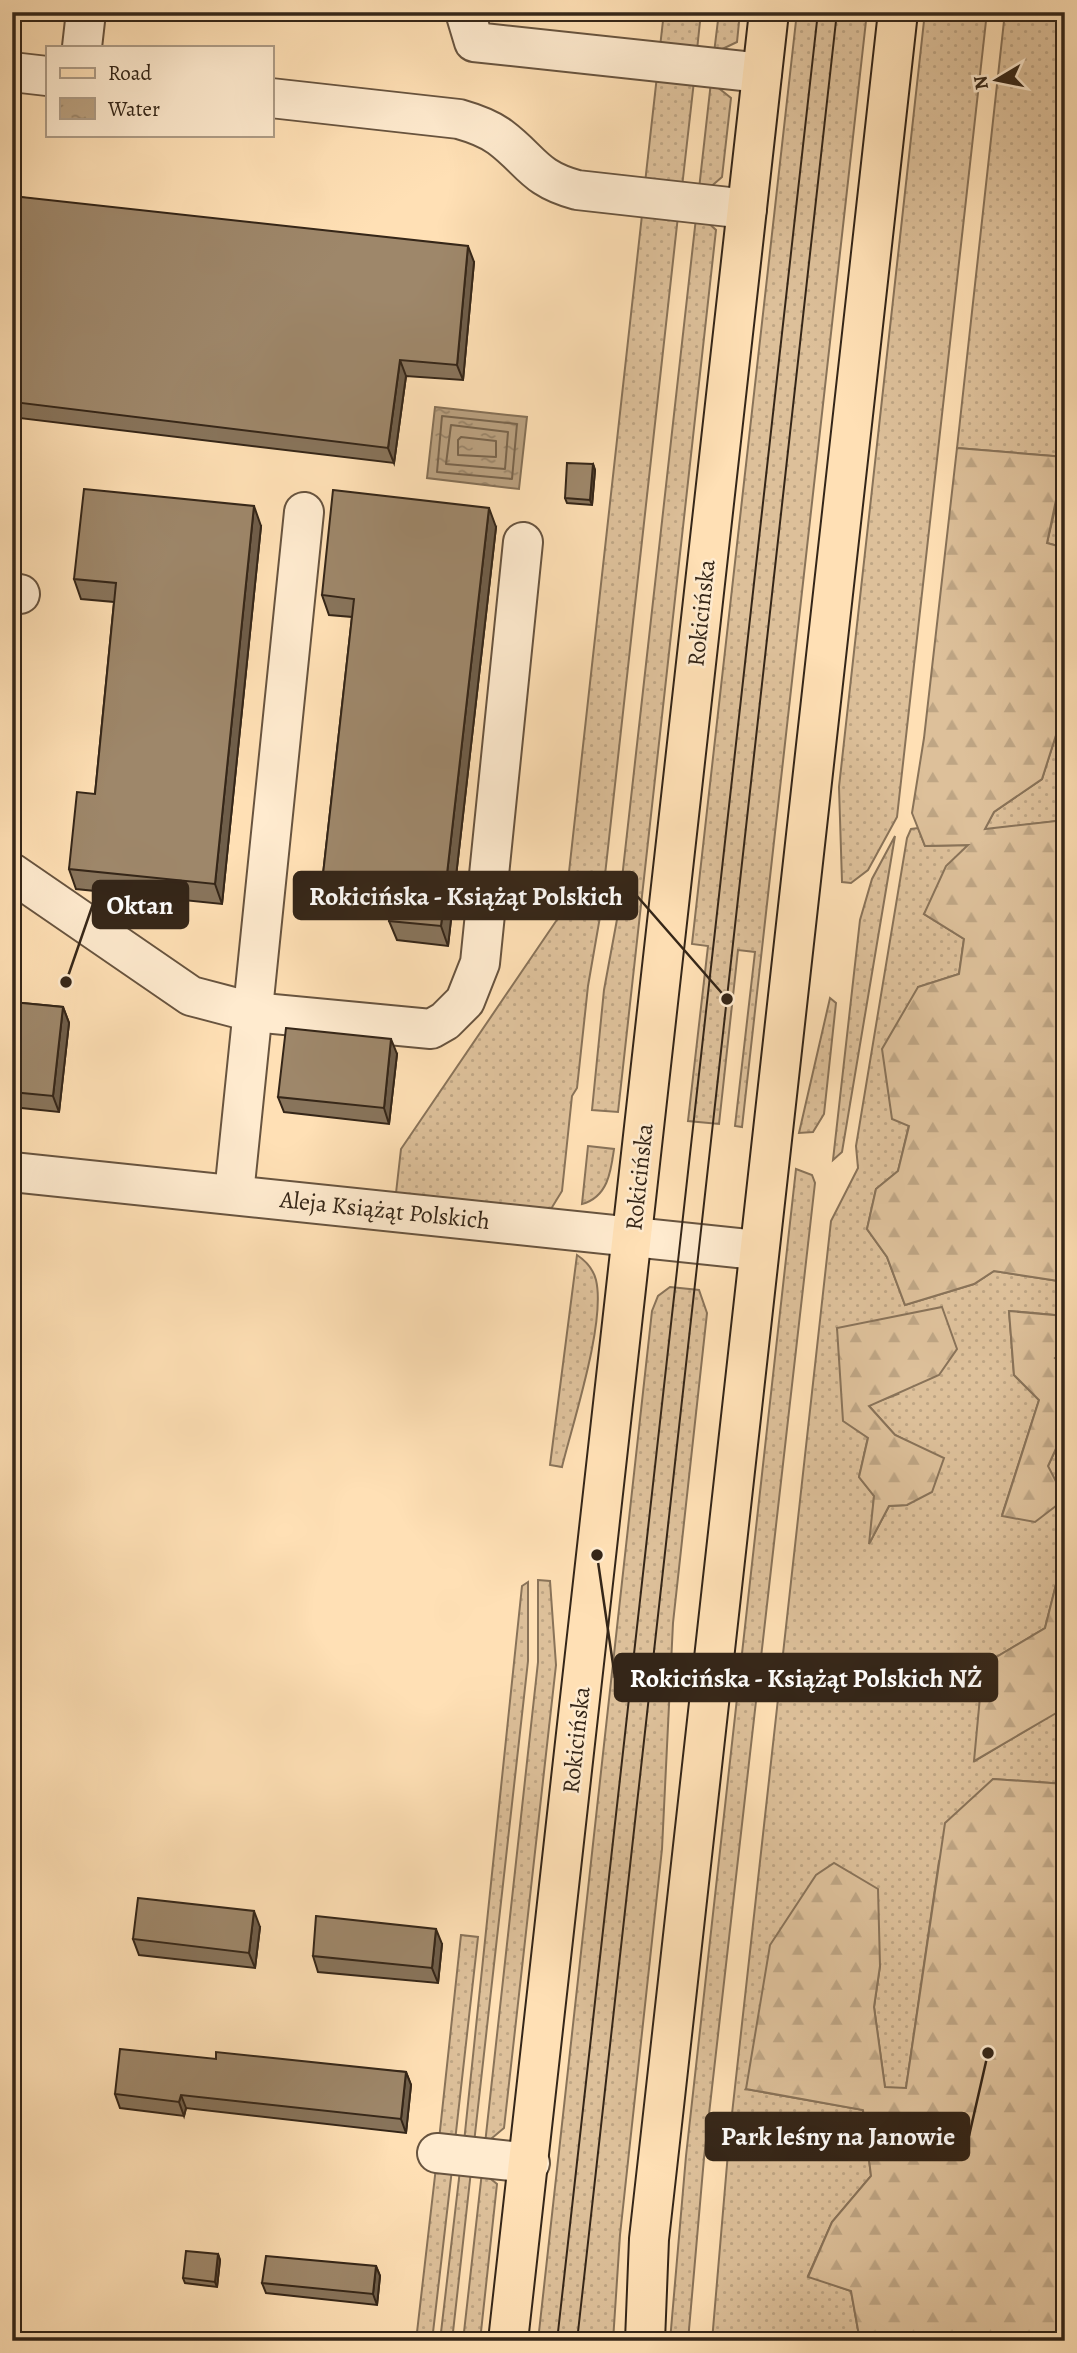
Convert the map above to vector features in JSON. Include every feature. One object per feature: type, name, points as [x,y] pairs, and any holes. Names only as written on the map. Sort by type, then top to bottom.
[{"type":"main road","name":"Rokicińska","points":[[508,2341],[769,12]]},
{"type":"main road","points":[[645,2341],[649,2239],[757,1250],[898,12]]},
{"type":"street","points":[[82,46],[86,12]]},
{"type":"street","points":[[466,12],[474,42],[762,73]]},
{"type":"street","points":[[12,72],[46,76]]},
{"type":"street","points":[[273,98],[459,119],[482,126],[500,137],[535,172],[553,183],[577,190],[747,209]]},
{"type":"street","points":[[234,1194],[304,512]]},
{"type":"street","points":[[12,873],[191,996],[252,1012],[430,1029],[445,1021],[466,1001],[480,963],[523,542]]},
{"type":"street","name":"Aleja Książąt Polskich","points":[[12,1172],[757,1250]]},
{"type":"street","points":[[437,2153],[530,2163]]},
{"type":"green space","points":[[664,12],[701,12],[697,50],[660,47]]},
{"type":"green space","points":[[719,12],[740,12],[737,42],[714,53]]},
{"type":"green space","points":[[797,12],[867,12],[742,1127],[735,1126],[755,952],[738,950],[719,1124],[688,1121],[708,946],[692,944]]},
{"type":"green space","points":[[925,12],[987,12],[897,817],[868,870],[851,883],[842,882],[839,787]]},
{"type":"green space","points":[[1005,12],[1065,12],[1065,457],[957,448]]},
{"type":"green space","points":[[657,76],[694,81],[682,187],[645,183]]},
{"type":"green space","points":[[711,82],[731,98],[722,177],[707,190],[699,189]]},
{"type":"green space","points":[[642,215],[678,216],[601,911],[588,986],[577,1088],[572,1096],[562,1191],[551,1209],[396,1193],[401,1149],[565,908]]},
{"type":"green space","points":[[696,218],[705,220],[716,230],[618,1112],[592,1110],[604,990],[618,914]]},
{"type":"green space","points":[[957,448],[1065,457],[1047,543],[1065,548],[1065,707],[1042,779],[994,812],[985,829],[1065,820],[1065,1282],[994,1271],[974,1284],[905,1305],[887,1257],[867,1229],[876,1189],[898,1171],[909,1126],[892,1119],[882,1049],[918,987],[959,974],[964,939],[924,914],[946,866],[968,845],[925,846],[912,813],[924,738]]},
{"type":"green space","points":[[1065,467],[1065,548],[1047,543]]},
{"type":"green space","points":[[1065,707],[1065,820],[984,830],[994,812],[1042,779]]},
{"type":"green space","points":[[918,828],[925,846],[969,845],[924,914],[964,939],[959,974],[918,987],[909,1125],[898,1171],[876,1189],[867,1229],[887,1257],[905,1305],[974,1284],[994,1271],[1065,1282],[1065,1316],[1009,1311],[1014,1375],[1039,1400],[1002,1515],[1048,1466],[1065,1429],[1065,1549],[1045,1628],[983,1665],[975,1761],[1058,1711],[1065,1784],[993,1779],[939,1861],[906,2088],[885,2088],[874,2007],[880,1966],[746,2089],[863,2110],[871,2176],[832,2222],[808,2276],[851,2291],[860,2341],[712,2341],[729,2141],[831,1221],[858,1168],[856,1146],[907,838],[911,829]],"holes":[[[837,1328],[898,1394],[868,1405],[895,1435],[943,1459],[907,1505],[889,1506],[870,1542],[874,1496],[859,1477],[868,1437]]]},
{"type":"green space","points":[[895,836],[842,1152],[833,1160],[860,920],[872,879]]},
{"type":"green space","points":[[830,998],[836,1003],[824,1114],[813,1132],[799,1133]]},
{"type":"green space","points":[[588,1146],[614,1149],[603,1189],[591,1201],[582,1204]]},
{"type":"green space","points":[[796,1169],[812,1175],[815,1183],[704,2158],[688,2341],[670,2341],[686,2156]]},
{"type":"green space","points":[[577,1255],[593,1272],[598,1298],[593,1346],[562,1467],[550,1465]]},
{"type":"green space","points":[[670,1287],[699,1290],[707,1313],[673,1623],[662,1849],[620,2235],[613,2341],[538,2341],[652,1311],[658,1296]]},
{"type":"green space","points":[[942,1307],[957,1349],[939,1375],[869,1406],[895,1435],[944,1458],[932,1492],[907,1505],[889,1506],[869,1544],[874,1496],[859,1477],[868,1438],[843,1421],[837,1328]]},
{"type":"green space","points":[[1009,1311],[1065,1316],[1065,1351],[1055,1358],[1065,1367],[1065,1429],[1048,1466],[1065,1499],[1035,1522],[1002,1516],[1039,1400],[1014,1375]]},
{"type":"green space","points":[[1065,1549],[1065,1766],[1058,1712],[974,1761],[983,1665],[1045,1628]]},
{"type":"green space","points":[[538,1580],[550,1581],[556,1665],[504,2128],[485,2144],[538,1662]]},
{"type":"green space","points":[[528,1582],[528,1661],[474,2143],[464,2142],[522,1586]]},
{"type":"green space","points":[[993,1779],[1065,1784],[1065,2341],[860,2341],[851,2291],[808,2277],[832,2222],[871,2176],[863,2110],[746,2089],[770,1945],[816,1875],[834,1863],[878,1889],[880,1966],[874,2007],[885,2087],[906,2088],[945,1823]]},
{"type":"green space","points":[[461,1935],[478,1937],[455,2141],[439,2140]]},
{"type":"green space","points":[[436,2167],[452,2169],[432,2341],[416,2341]]},
{"type":"green space","points":[[460,2170],[471,2171],[452,2341],[440,2341]]},
{"type":"green space","points":[[482,2172],[497,2184],[480,2341],[463,2341]]},
{"type":"water","points":[[435,407],[527,417],[519,489],[427,478]]},
{"type":"building","points":[[12,196],[468,246],[457,365],[400,360],[388,448],[14,402],[12,413]]},
{"type":"building","points":[[567,463],[593,464],[590,500],[565,498]]},
{"type":"building","points":[[84,489],[254,506],[215,884],[69,869],[77,792],[95,794],[116,583],[74,579]]},
{"type":"building","points":[[333,490],[489,508],[441,926],[389,921],[392,900],[321,892],[354,599],[322,595]]},
{"type":"building","points":[[12,1002],[63,1007],[53,1096],[12,1092]]},
{"type":"building","points":[[286,1028],[391,1039],[384,1108],[278,1097]]},
{"type":"building","points":[[138,1898],[254,1911],[249,1953],[133,1939]]},
{"type":"building","points":[[316,1916],[436,1929],[432,1968],[313,1956]]},
{"type":"building","points":[[120,2049],[216,2059],[216,2052],[406,2072],[401,2119],[181,2095],[179,2102],[115,2094]]},
{"type":"building","points":[[186,2251],[218,2254],[215,2282],[183,2278]]},
{"type":"building","points":[[266,2256],[376,2266],[373,2294],[262,2283]]},
{"type":"tram line","points":[[557,2341],[818,12]]},
{"type":"tram line","points":[[577,2341],[837,12]]},
{"type":"place","name":"Oktan","points":[[66,982]]},
{"type":"place","name":"Rokicińska - Książąt Polskich","points":[[727,999]]},
{"type":"place","name":"Rokicińska - Książąt Polskich NŻ","points":[[597,1555]]},
{"type":"place","name":"Park leśny na Janowie","points":[[988,2053]]}]
